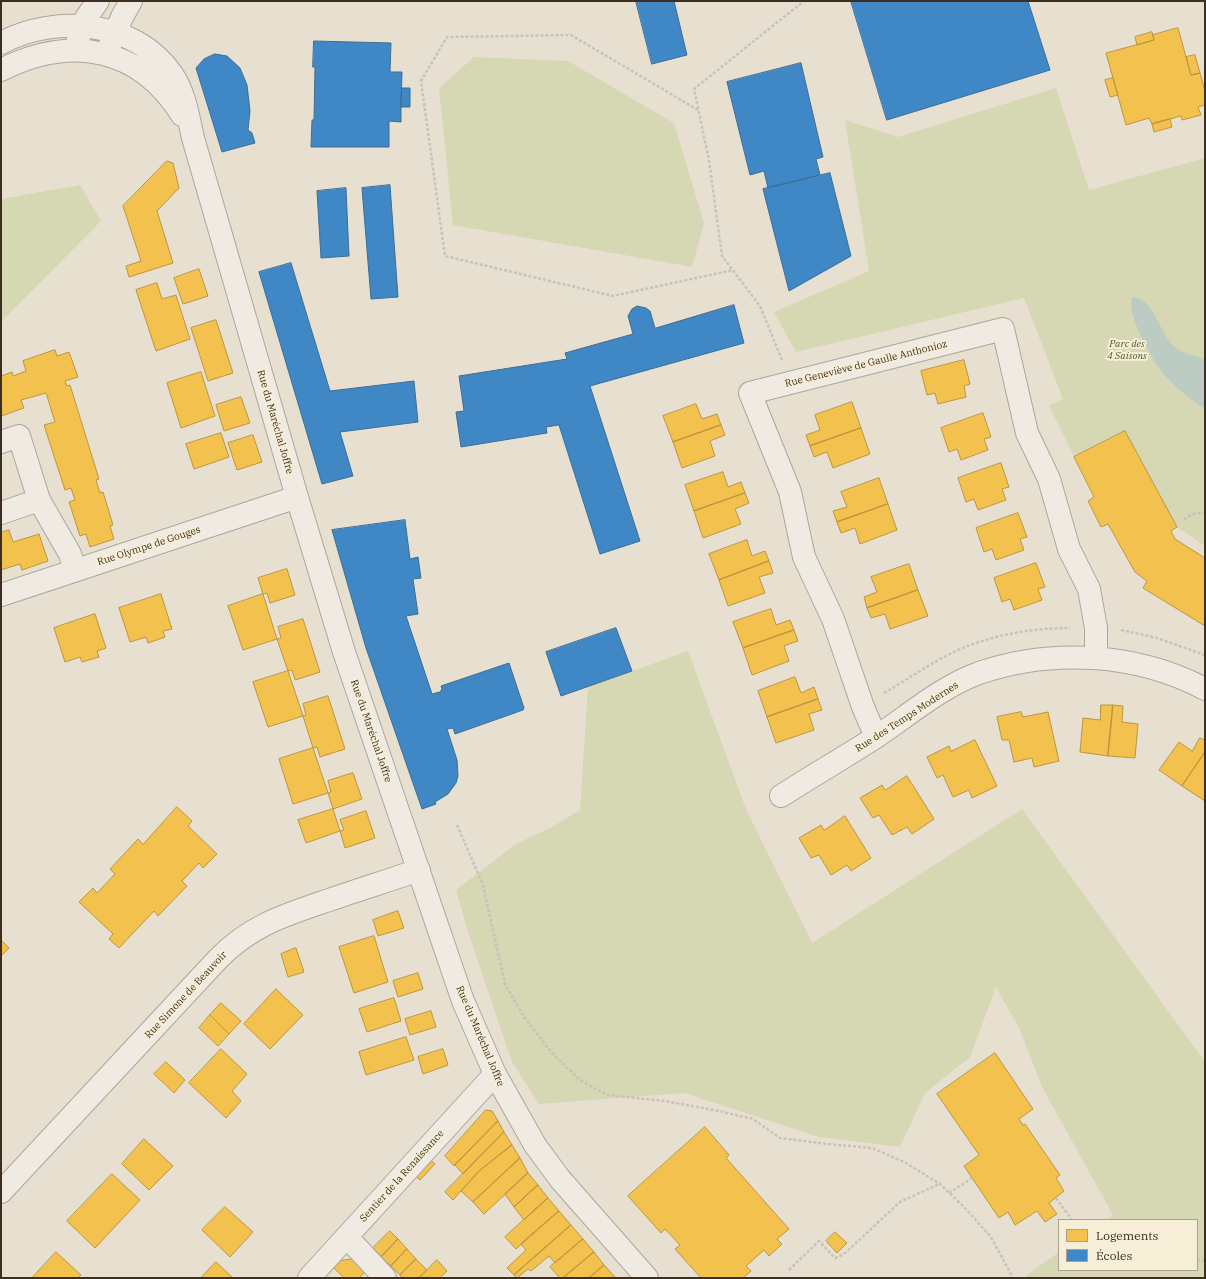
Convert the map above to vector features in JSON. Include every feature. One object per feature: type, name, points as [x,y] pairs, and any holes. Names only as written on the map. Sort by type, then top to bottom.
[{"type":"street","points":[[76,50],[86,18],[98,1]]},
{"type":"street","points":[[106,53],[131,1]]},
{"type":"street","name":"Rue du Maréchal Joffre","points":[[1,43],[20,34],[40,28],[82,27],[115,32],[137,42],[152,52],[172,74],[185,102],[193,138],[297,497],[344,652],[463,1001],[495,1074],[517,1115],[547,1163],[647,1278]]},
{"type":"street","name":"Rue du Maréchal Joffre","points":[[1,70],[41,54],[76,50],[106,53],[132,65],[156,84],[175,105],[193,138]]},
{"type":"street","name":"Rue Geneviève de Gaulle Anthonioz","points":[[876,737],[860,699],[833,619],[804,557],[790,492],[750,393],[1003,330],[1027,433],[1049,479],[1069,549],[1089,589],[1096,628],[1096,658]]},
{"type":"street","points":[[1,442],[19,436],[39,500],[70,554],[75,570]]},
{"type":"street","name":"Rue Olympe de Gouges","points":[[1,595],[297,497]]},
{"type":"street","points":[[1,513],[39,500]]},
{"type":"street","name":"Rue des Temps Modernes","points":[[781,796],[876,737],[942,692],[978,674],[1017,663],[1073,657],[1096,658],[1162,670],[1205,689]]},
{"type":"street","name":"Rue Simone de Beauvoir","points":[[1,1192],[218,959],[239,939],[254,929],[282,916],[419,870]]},
{"type":"street","name":"Sentier de la Renaissance","points":[[309,1278],[495,1074]]},
{"type":"street","points":[[347,1237],[385,1278]]},
{"type":"path","points":[[791,383],[760,306],[722,256],[709,160],[694,89],[804,1]]},
{"type":"path","points":[[698,110],[571,35],[447,37],[421,81],[444,256],[613,296],[733,270]]},
{"type":"path","points":[[1184,519],[1193,514],[1205,512]]},
{"type":"path","points":[[457,825],[483,885],[505,984],[524,1017],[551,1052],[580,1080],[607,1095],[666,1101],[753,1119],[780,1138],[872,1148],[906,1163],[940,1184],[964,1206],[991,1237],[1013,1278]]},
{"type":"path","points":[[949,1193],[972,1178]]},
{"type":"path","points":[[789,1270],[819,1241],[835,1258],[844,1254],[900,1202],[940,1184]]},
{"type":"path","points":[[1056,1198],[1071,1219]]},
{"type":"green space","points":[[474,57],[568,61],[674,123],[704,223],[692,267],[453,225],[439,88]]},
{"type":"green space","name":"Parc des 4 Saisons","points":[[1056,88],[1089,190],[1205,158],[1205,546],[1177,527],[1125,431],[1074,457],[1049,406],[1063,399],[1024,298],[796,352],[774,312],[869,271],[845,120],[898,137]]},
{"type":"green space","points":[[80,185],[101,221],[1,322],[1,199]]},
{"type":"green space","points":[[688,651],[746,809],[812,943],[1022,809],[1205,1062],[1205,1278],[1028,1278],[1027,1275],[1058,1253],[1058,1271],[1198,1271],[1198,1219],[1107,1219],[1113,1215],[1042,1087],[1020,1030],[996,987],[970,1057],[925,1093],[900,1147],[819,1137],[684,1093],[539,1104],[512,1062],[467,929],[456,890],[516,844],[552,827],[580,810],[588,687]]},
{"type":"shaded area","points":[[1135,297],[1142,300],[1153,312],[1170,342],[1176,348],[1205,359],[1205,409],[1188,397],[1158,367],[1136,325],[1131,305],[1132,298]]},
{"type":"building: Logements","points":[[1178,28],[1191,75],[1200,73],[1205,91],[1205,105],[1198,107],[1201,115],[1182,120],[1181,116],[1152,124],[1149,118],[1126,125],[1106,53],[1154,40],[1153,35]]},
{"type":"building: Logements","points":[[1152,32],[1154,40],[1137,45],[1135,37]]},
{"type":"building: Logements","points":[[1195,55],[1200,73],[1191,75],[1186,57]]},
{"type":"building: Logements","points":[[1113,78],[1118,95],[1110,97],[1105,80]]},
{"type":"building: Logements","points":[[1170,119],[1172,127],[1154,132],[1152,124]]},
{"type":"building: Logements","points":[[167,161],[173,163],[179,188],[157,211],[173,263],[129,277],[126,266],[141,261],[123,206]]},
{"type":"building: Logements","points":[[199,269],[208,296],[183,304],[174,278]]},
{"type":"building: Logements","points":[[157,283],[162,299],[176,295],[190,339],[156,351],[136,290]]},
{"type":"building: Logements","points":[[216,320],[233,373],[208,381],[191,328]]},
{"type":"building: Logements","points":[[55,350],[57,356],[69,352],[78,377],[65,381],[67,386],[70,385],[99,479],[96,480],[100,493],[103,492],[113,525],[110,526],[114,539],[90,547],[86,534],[80,536],[69,502],[75,500],[71,488],[65,490],[44,425],[55,422],[46,393],[21,400],[24,408],[1,416],[1,376],[12,372],[13,376],[26,371],[23,361]]},
{"type":"building: Logements","points":[[964,360],[970,384],[964,386],[966,397],[938,404],[935,393],[927,395],[921,371]]},
{"type":"building: Logements","points":[[201,372],[215,416],[181,428],[167,383]]},
{"type":"building: Logements","points":[[241,397],[250,423],[224,431],[216,405]]},
{"type":"building: Logements","points":[[852,402],[861,428],[810,446],[806,435],[820,430],[815,415]]},
{"type":"building: Logements","points":[[696,404],[702,419],[717,414],[721,425],[673,442],[663,416]]},
{"type":"building: Logements","points":[[983,413],[991,437],[984,439],[988,450],[961,460],[957,449],[949,452],[941,428]]},
{"type":"building: Logements","points":[[721,425],[725,435],[710,441],[715,456],[682,468],[673,442]]},
{"type":"building: Logements","points":[[861,428],[870,454],[833,468],[827,452],[814,457],[810,446]]},
{"type":"building: Logements","points":[[1125,431],[1177,527],[1171,531],[1175,539],[1205,558],[1205,626],[1143,588],[1147,581],[1135,572],[1108,524],[1101,527],[1088,501],[1094,497],[1074,457]]},
{"type":"building: Logements","points":[[221,433],[229,457],[194,469],[186,444]]},
{"type":"building: Logements","points":[[253,435],[262,462],[237,470],[228,443]]},
{"type":"building: Logements","points":[[1001,463],[1009,487],[1002,489],[1006,500],[978,510],[974,499],[966,502],[958,478]]},
{"type":"building: Logements","points":[[723,472],[728,487],[741,482],[745,493],[694,511],[685,485]]},
{"type":"building: Logements","points":[[879,478],[888,504],[837,522],[833,511],[847,507],[841,492]]},
{"type":"building: Logements","points":[[745,493],[749,503],[735,509],[741,524],[703,538],[694,511]]},
{"type":"building: Logements","points":[[888,504],[897,530],[860,544],[855,528],[841,533],[837,522]]},
{"type":"building: Logements","points":[[1018,513],[1027,537],[1020,539],[1024,550],[996,560],[992,549],[984,552],[976,528]]},
{"type":"building: Logements","points":[[9,530],[13,542],[39,534],[48,561],[22,570],[20,564],[1,570],[1,533]]},
{"type":"building: Logements","points":[[747,540],[752,556],[765,551],[769,561],[719,580],[709,554]]},
{"type":"building: Logements","points":[[769,561],[773,573],[759,577],[765,593],[728,606],[719,580]]},
{"type":"building: Logements","points":[[1036,563],[1045,587],[1038,589],[1042,600],[1014,610],[1010,599],[1002,602],[994,578]]},
{"type":"building: Logements","points":[[909,564],[918,590],[867,608],[864,597],[877,592],[871,577]]},
{"type":"building: Logements","points":[[287,569],[295,595],[270,603],[267,593],[263,594],[258,578]]},
{"type":"building: Logements","points":[[918,590],[928,616],[890,629],[885,614],[871,618],[867,608]]},
{"type":"building: Logements","points":[[161,594],[172,629],[163,631],[165,637],[148,643],[146,637],[130,642],[119,608]]},
{"type":"building: Logements","points":[[263,594],[277,639],[243,650],[228,606]]},
{"type":"building: Logements","points":[[771,609],[776,625],[790,620],[794,630],[743,648],[733,622]]},
{"type":"building: Logements","points":[[95,614],[106,648],[97,651],[99,657],[82,662],[80,657],[65,662],[54,628]]},
{"type":"building: Logements","points":[[303,619],[320,672],[295,680],[292,670],[288,671],[277,639],[281,638],[278,627]]},
{"type":"building: Logements","points":[[794,630],[798,641],[784,646],[789,661],[752,675],[743,648]]},
{"type":"building: Logements","points":[[288,671],[303,716],[268,727],[253,682]]},
{"type":"building: Logements","points":[[795,677],[801,693],[814,687],[818,699],[767,717],[758,691]]},
{"type":"building: Logements","points":[[328,696],[345,749],[320,757],[317,747],[313,748],[303,716],[306,715],[303,704]]},
{"type":"building: Logements","points":[[818,699],[822,710],[809,714],[814,730],[776,743],[767,717]]},
{"type":"building: Logements","points":[[1101,705],[1113,705],[1108,756],[1080,752],[1083,718],[1100,720]]},
{"type":"building: Logements","points":[[1113,705],[1123,706],[1122,722],[1138,724],[1135,758],[1108,756]]},
{"type":"building: Logements","points":[[1021,712],[1023,717],[1048,712],[1059,761],[1034,767],[1032,758],[1014,762],[1009,740],[1002,740],[997,717]]},
{"type":"building: Logements","points":[[1200,738],[1205,740],[1205,752],[1182,786],[1159,770],[1179,742],[1192,751]]},
{"type":"building: Logements","points":[[975,740],[997,786],[972,798],[969,790],[953,797],[943,775],[937,778],[927,757],[949,746],[951,751]]},
{"type":"building: Logements","points":[[313,748],[328,793],[293,804],[279,759]]},
{"type":"building: Logements","points":[[1205,752],[1205,801],[1182,786]]},
{"type":"building: Logements","points":[[353,773],[362,799],[333,809],[328,793],[331,792],[328,781]]},
{"type":"building: Logements","points":[[907,776],[934,819],[912,834],[907,827],[892,835],[879,815],[873,818],[860,798],[882,785],[885,790]]},
{"type":"building: Logements","points":[[177,807],[192,821],[188,826],[217,854],[203,868],[199,863],[182,881],[187,886],[158,916],[154,911],[119,948],[109,939],[113,934],[79,902],[93,888],[97,893],[115,874],[110,869],[138,839],[143,844]]},
{"type":"building: Logements","points":[[333,809],[340,831],[306,843],[298,820]]},
{"type":"building: Logements","points":[[366,811],[375,838],[345,848],[340,831],[344,830],[340,820]]},
{"type":"building: Logements","points":[[845,816],[871,858],[851,871],[847,865],[831,875],[819,855],[811,858],[799,838],[821,825],[824,830]]},
{"type":"building: Logements","points":[[398,911],[404,928],[378,936],[373,920]]},
{"type":"building: Logements","points":[[374,936],[388,982],[354,993],[339,947]]},
{"type":"building: Logements","points":[[1,940],[9,948],[1,956]]},
{"type":"building: Logements","points":[[296,948],[304,972],[288,977],[281,954]]},
{"type":"building: Logements","points":[[418,973],[423,989],[398,997],[393,981]]},
{"type":"building: Logements","points":[[276,989],[303,1015],[270,1049],[244,1024]]},
{"type":"building: Logements","points":[[394,998],[401,1021],[367,1032],[359,1009]]},
{"type":"building: Logements","points":[[221,1003],[241,1021],[229,1034],[210,1015]]},
{"type":"building: Logements","points":[[431,1011],[436,1027],[410,1035],[405,1019]]},
{"type":"building: Logements","points":[[210,1015],[229,1034],[218,1046],[199,1028]]},
{"type":"building: Logements","points":[[406,1037],[414,1060],[366,1075],[359,1052]]},
{"type":"building: Logements","points":[[221,1049],[247,1074],[232,1091],[241,1101],[226,1118],[189,1083]]},
{"type":"building: Logements","points":[[443,1049],[448,1065],[423,1074],[418,1057]]},
{"type":"building: Logements","points":[[995,1053],[1033,1109],[1019,1119],[1023,1125],[1025,1124],[1060,1175],[1056,1178],[1064,1191],[1049,1203],[1057,1214],[1045,1222],[1037,1211],[1015,1225],[1008,1212],[999,1218],[964,1166],[979,1155],[937,1094]]},
{"type":"building: Logements","points":[[166,1062],[185,1080],[174,1093],[154,1074]]},
{"type":"building: Logements","points":[[486,1110],[492,1111],[498,1121],[454,1166],[445,1156]]},
{"type":"building: Logements","points":[[498,1121],[504,1132],[463,1174],[455,1165]]},
{"type":"building: Logements","points":[[705,1127],[729,1155],[726,1158],[789,1229],[777,1239],[782,1244],[769,1256],[764,1250],[746,1266],[751,1271],[743,1278],[701,1278],[675,1249],[680,1245],[665,1229],[661,1233],[628,1196]]},
{"type":"building: Logements","points":[[504,1132],[512,1145],[479,1171],[453,1200],[445,1192]]},
{"type":"building: Logements","points":[[144,1139],[173,1166],[149,1190],[122,1164]]},
{"type":"building: Logements","points":[[512,1145],[520,1158],[473,1202],[461,1191],[479,1171]]},
{"type":"building: Logements","points":[[428,1158],[435,1164],[420,1180],[413,1174]]},
{"type":"building: Logements","points":[[520,1158],[528,1173],[484,1214],[473,1202]]},
{"type":"building: Logements","points":[[528,1173],[538,1185],[514,1207],[505,1194]]},
{"type":"building: Logements","points":[[112,1174],[140,1200],[95,1248],[67,1221]]},
{"type":"building: Logements","points":[[538,1185],[548,1198],[524,1220],[514,1207]]},
{"type":"building: Logements","points":[[548,1198],[559,1211],[516,1249],[505,1237]]},
{"type":"building: Logements","points":[[225,1207],[253,1232],[230,1257],[202,1230]]},
{"type":"building: Logements","points":[[559,1211],[571,1225],[514,1275],[507,1268],[526,1250],[521,1244]]},
{"type":"building: Logements","points":[[571,1225],[583,1239],[555,1263],[549,1256],[531,1271],[528,1269],[517,1278],[514,1275]]},
{"type":"building: Logements","points":[[390,1231],[398,1239],[381,1257],[373,1248]]},
{"type":"building: Logements","points":[[835,1232],[847,1243],[837,1253],[826,1241]]},
{"type":"building: Logements","points":[[398,1239],[407,1249],[391,1266],[381,1257]]},
{"type":"building: Logements","points":[[583,1239],[594,1252],[563,1278],[560,1278],[550,1267]]},
{"type":"building: Logements","points":[[407,1249],[416,1259],[400,1275],[391,1266]]},
{"type":"building: Logements","points":[[56,1252],[81,1275],[78,1278],[32,1278]]},
{"type":"building: Logements","points":[[594,1252],[604,1265],[589,1278],[563,1278]]},
{"type":"building: Logements","points":[[354,1259],[366,1271],[359,1278],[344,1278],[333,1267],[339,1261]]},
{"type":"building: Logements","points":[[416,1259],[427,1270],[419,1278],[402,1278],[400,1275]]},
{"type":"building: Logements","points":[[437,1260],[447,1271],[440,1278],[419,1278]]},
{"type":"building: Logements","points":[[216,1262],[233,1278],[201,1278]]},
{"type":"building: Logements","points":[[604,1265],[616,1278],[589,1278]]},
{"type":"building: Écoles","points":[[636,1],[674,1],[687,55],[652,64]]},
{"type":"building: Écoles","points":[[851,1],[1028,1],[1050,70],[887,120]]},
{"type":"building: Écoles","points":[[314,41],[391,43],[390,72],[402,72],[401,122],[389,121],[389,147],[311,147],[312,120],[314,120]]},
{"type":"building: Écoles","points":[[215,54],[227,56],[240,68],[247,85],[250,111],[248,130],[252,133],[255,143],[222,152],[196,68],[204,59]]},
{"type":"building: Écoles","points":[[801,63],[823,157],[816,159],[820,175],[768,188],[764,171],[750,175],[727,82]]},
{"type":"building: Écoles","points":[[402,88],[410,88],[410,107],[401,107]]},
{"type":"building: Écoles","points":[[830,173],[851,256],[789,291],[763,189]]},
{"type":"building: Écoles","points":[[390,185],[398,297],[371,299],[362,188]]},
{"type":"building: Écoles","points":[[346,188],[349,256],[321,258],[317,191]]},
{"type":"building: Écoles","points":[[291,263],[330,391],[414,381],[418,422],[340,432],[353,476],[322,484],[259,272]]},
{"type":"building: Écoles","points":[[734,305],[744,343],[590,386],[640,541],[600,554],[559,425],[546,427],[547,433],[461,447],[456,412],[464,411],[459,376],[567,359],[565,353],[633,334],[628,316],[632,309],[637,306],[646,308],[650,311],[655,328]]},
{"type":"building: Écoles","points":[[405,520],[410,559],[418,557],[421,578],[413,579],[418,614],[406,616],[432,694],[440,692],[442,689],[441,686],[509,663],[524,708],[523,710],[455,734],[453,728],[447,729],[457,760],[458,776],[456,783],[448,794],[435,802],[436,804],[422,809],[366,648],[332,530]]},
{"type":"building: Écoles","points":[[616,628],[632,671],[561,696],[546,652]]}]
